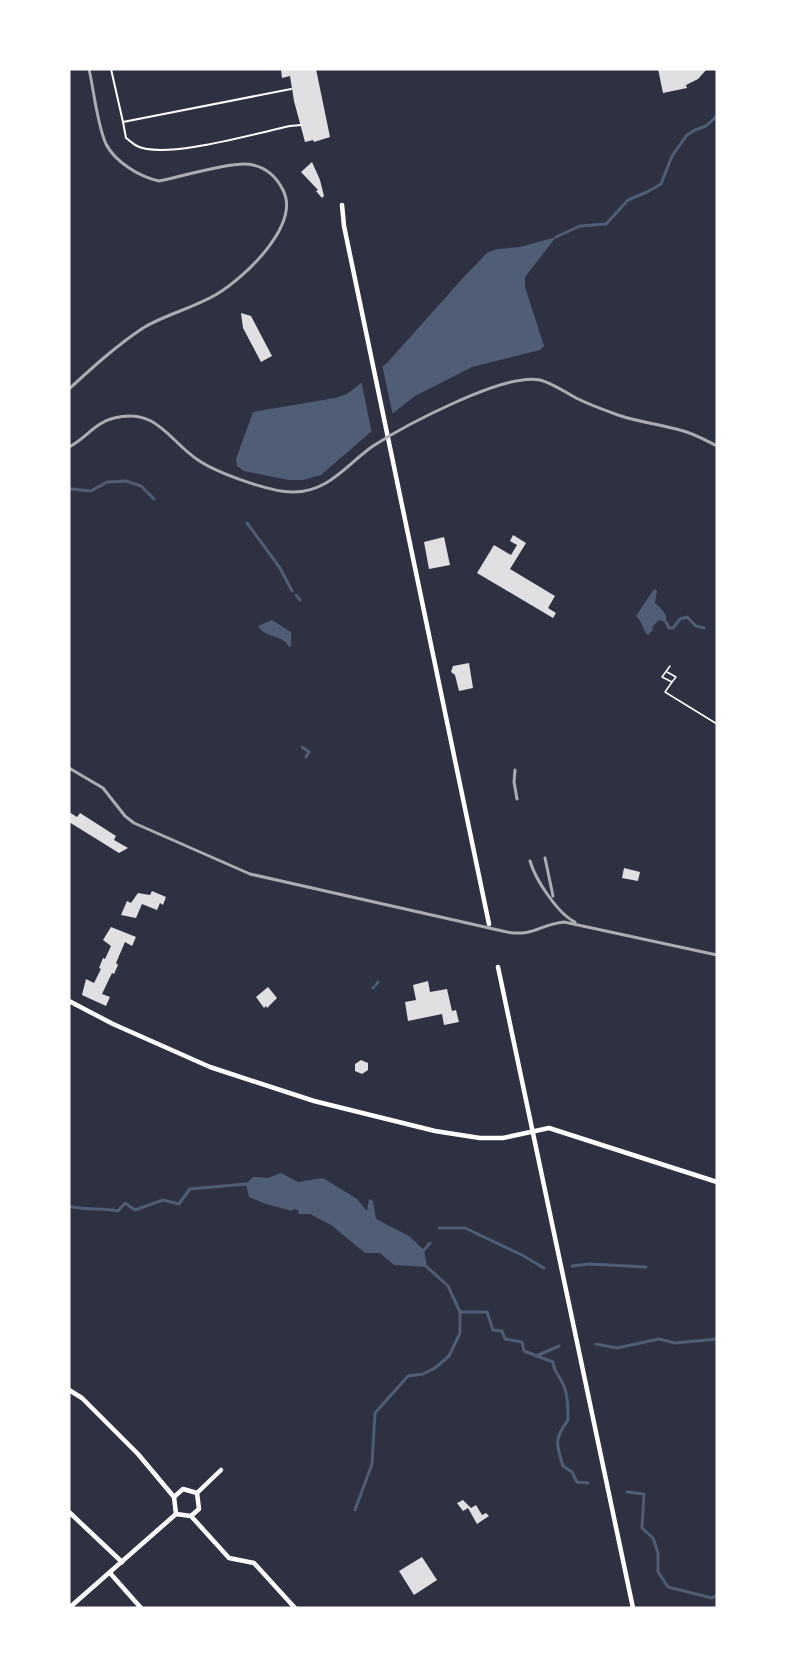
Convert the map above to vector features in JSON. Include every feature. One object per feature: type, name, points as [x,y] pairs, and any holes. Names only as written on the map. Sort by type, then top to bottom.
[{"type":"street","points":[[342,205],[344,226],[489,924]]},
{"type":"street","points":[[498,968],[633,1608]]},
{"type":"street","points":[[69,1001],[113,1024],[210,1067],[314,1101],[435,1131],[480,1138],[503,1138],[549,1128],[717,1182]]},
{"type":"street","points":[[69,1390],[82,1398],[138,1454],[174,1497],[176,1514]]},
{"type":"street","points":[[197,1492],[221,1470]]},
{"type":"street","points":[[174,1497],[183,1490],[197,1492]]},
{"type":"street","points":[[191,1516],[200,1509],[197,1492]]},
{"type":"street","points":[[69,1512],[122,1562]]},
{"type":"street","points":[[69,1608],[176,1514],[191,1516],[230,1558],[254,1563],[295,1608]]},
{"type":"street","points":[[110,1573],[141,1608]]},
{"type":"lane","points":[[111,69],[126,138],[137,146],[151,149],[184,148],[302,125]]},
{"type":"lane","points":[[123,122],[291,89]]},
{"type":"path","points":[[669,681],[662,677],[670,666]]},
{"type":"path","points":[[666,671],[676,677],[669,681]]},
{"type":"path","points":[[672,674],[665,692],[717,724]]},
{"type":"water","points":[[556,237],[525,277],[525,287],[544,346],[540,350],[472,367],[415,396],[321,475],[303,480],[289,480],[244,471],[237,466],[236,459],[253,412],[347,394],[387,363],[488,252],[520,247]]},
{"type":"water","points":[[654,589],[657,591],[655,603],[665,614],[666,622],[659,620],[648,635],[636,616]]},
{"type":"water","points":[[272,620],[291,632],[291,646],[265,633],[258,626]]},
{"type":"water","points":[[281,1173],[298,1182],[323,1178],[357,1199],[367,1211],[369,1199],[373,1201],[376,1219],[409,1236],[424,1250],[427,1267],[394,1265],[380,1253],[365,1253],[331,1225],[310,1214],[299,1214],[298,1210],[293,1209],[292,1211],[249,1197],[246,1184],[253,1177],[268,1178]]},
{"type":"pier","points":[[382,364],[393,416],[372,434],[361,380]]},
{"type":"building","points":[[281,69],[316,69],[330,137],[305,142],[290,76],[282,78]]},
{"type":"building","points":[[658,69],[707,69],[698,79],[686,85],[687,88],[663,93]]},
{"type":"building","points":[[312,162],[320,180],[324,196],[322,198],[316,191],[318,190],[301,172]]},
{"type":"building","points":[[241,313],[251,316],[272,356],[261,362],[243,328]]},
{"type":"building","points":[[513,535],[526,543],[510,569],[555,596],[548,608],[556,613],[553,618],[477,573],[494,545],[511,555],[517,545],[510,541]]},
{"type":"building","points":[[444,537],[450,565],[429,569],[424,542]]},
{"type":"building","points":[[469,663],[473,688],[459,691],[455,675],[451,672],[453,666]]},
{"type":"building","points":[[69,812],[77,817],[80,813],[116,836],[114,840],[128,848],[119,853],[69,822]]},
{"type":"building","points":[[624,868],[640,872],[638,881],[622,878]]},
{"type":"building","points":[[152,891],[166,897],[163,905],[160,903],[157,910],[142,904],[136,918],[121,915],[127,901],[131,903],[138,893],[150,895]]},
{"type":"building","points":[[111,927],[136,937],[132,946],[125,942],[116,963],[118,965],[102,994],[110,997],[106,1006],[82,995],[86,979],[94,983],[101,969],[99,968],[103,958],[105,959],[111,946],[103,940]]},
{"type":"building","points":[[428,981],[430,992],[447,989],[452,1011],[456,1010],[459,1022],[444,1025],[442,1014],[408,1021],[405,1002],[416,1000],[413,985]]},
{"type":"building","points":[[268,987],[277,998],[267,1008],[266,1006],[264,1008],[256,997]]},
{"type":"building","points":[[361,1060],[368,1063],[368,1070],[362,1074],[355,1071],[355,1064]]},
{"type":"building","points":[[463,1500],[471,1508],[476,1505],[482,1515],[486,1513],[489,1516],[477,1524],[468,1508],[463,1511],[457,1503]]},
{"type":"building","points":[[422,1557],[437,1580],[414,1595],[399,1571]]},
{"type":"waterway","points":[[556,237],[580,226],[606,224],[628,200],[661,184],[672,156],[687,135],[706,126],[717,116]]},
{"type":"waterway","points":[[71,489],[91,491],[107,482],[126,481],[141,486],[154,499]]},
{"type":"waterway","points":[[247,523],[280,568],[292,591]]},
{"type":"waterway","points":[[296,595],[300,600]]},
{"type":"waterway","points":[[666,622],[669,628],[673,628],[680,619],[687,617],[696,626],[704,628]]},
{"type":"waterway","points":[[302,747],[309,752],[306,757]]},
{"type":"waterway","points":[[69,1206],[118,1211],[125,1203],[135,1210],[163,1200],[179,1204],[190,1189],[246,1184]]},
{"type":"waterway","points":[[439,1228],[465,1228],[544,1268]]},
{"type":"waterway","points":[[424,1250],[430,1243]]},
{"type":"waterway","points":[[572,1266],[590,1264],[646,1267]]},
{"type":"waterway","points":[[427,1267],[448,1286],[460,1312],[487,1312],[493,1330],[502,1331],[505,1339],[522,1342],[524,1351],[553,1362],[565,1388],[567,1402],[568,1420],[558,1437],[563,1466],[572,1472],[577,1482],[588,1483]]},
{"type":"waterway","points":[[355,1510],[372,1464],[375,1413],[408,1376],[423,1374],[435,1368],[449,1356],[460,1333],[460,1312]]},
{"type":"waterway","points":[[596,1344],[617,1348],[659,1339],[675,1343],[717,1339]]},
{"type":"waterway","points":[[536,1356],[559,1346]]},
{"type":"waterway","points":[[627,1492],[644,1494],[642,1528],[653,1538],[658,1553],[658,1572],[668,1587],[712,1598],[717,1595]]},
{"type":"railway","points":[[69,389],[114,349],[143,328],[208,299],[241,276],[267,249],[277,234],[284,219],[286,204],[278,181],[263,168],[253,165],[221,167],[159,181],[129,168],[115,157],[106,144],[98,117],[89,69]]},
{"type":"railway","points":[[69,447],[108,420],[129,416],[141,417],[152,421],[198,460],[218,470],[271,489],[305,491],[327,483],[373,446],[430,414],[480,392],[524,380],[545,381],[602,409],[685,431],[717,446]]},
{"type":"railway","points":[[69,768],[103,788],[125,816],[134,823],[250,874],[507,932],[530,932],[564,922],[717,955]]},
{"type":"railway","points":[[515,770],[514,782],[517,799]]},
{"type":"railway","points":[[545,858],[553,896]]},
{"type":"railway","points":[[530,861],[548,895],[562,912],[575,922]]}]
